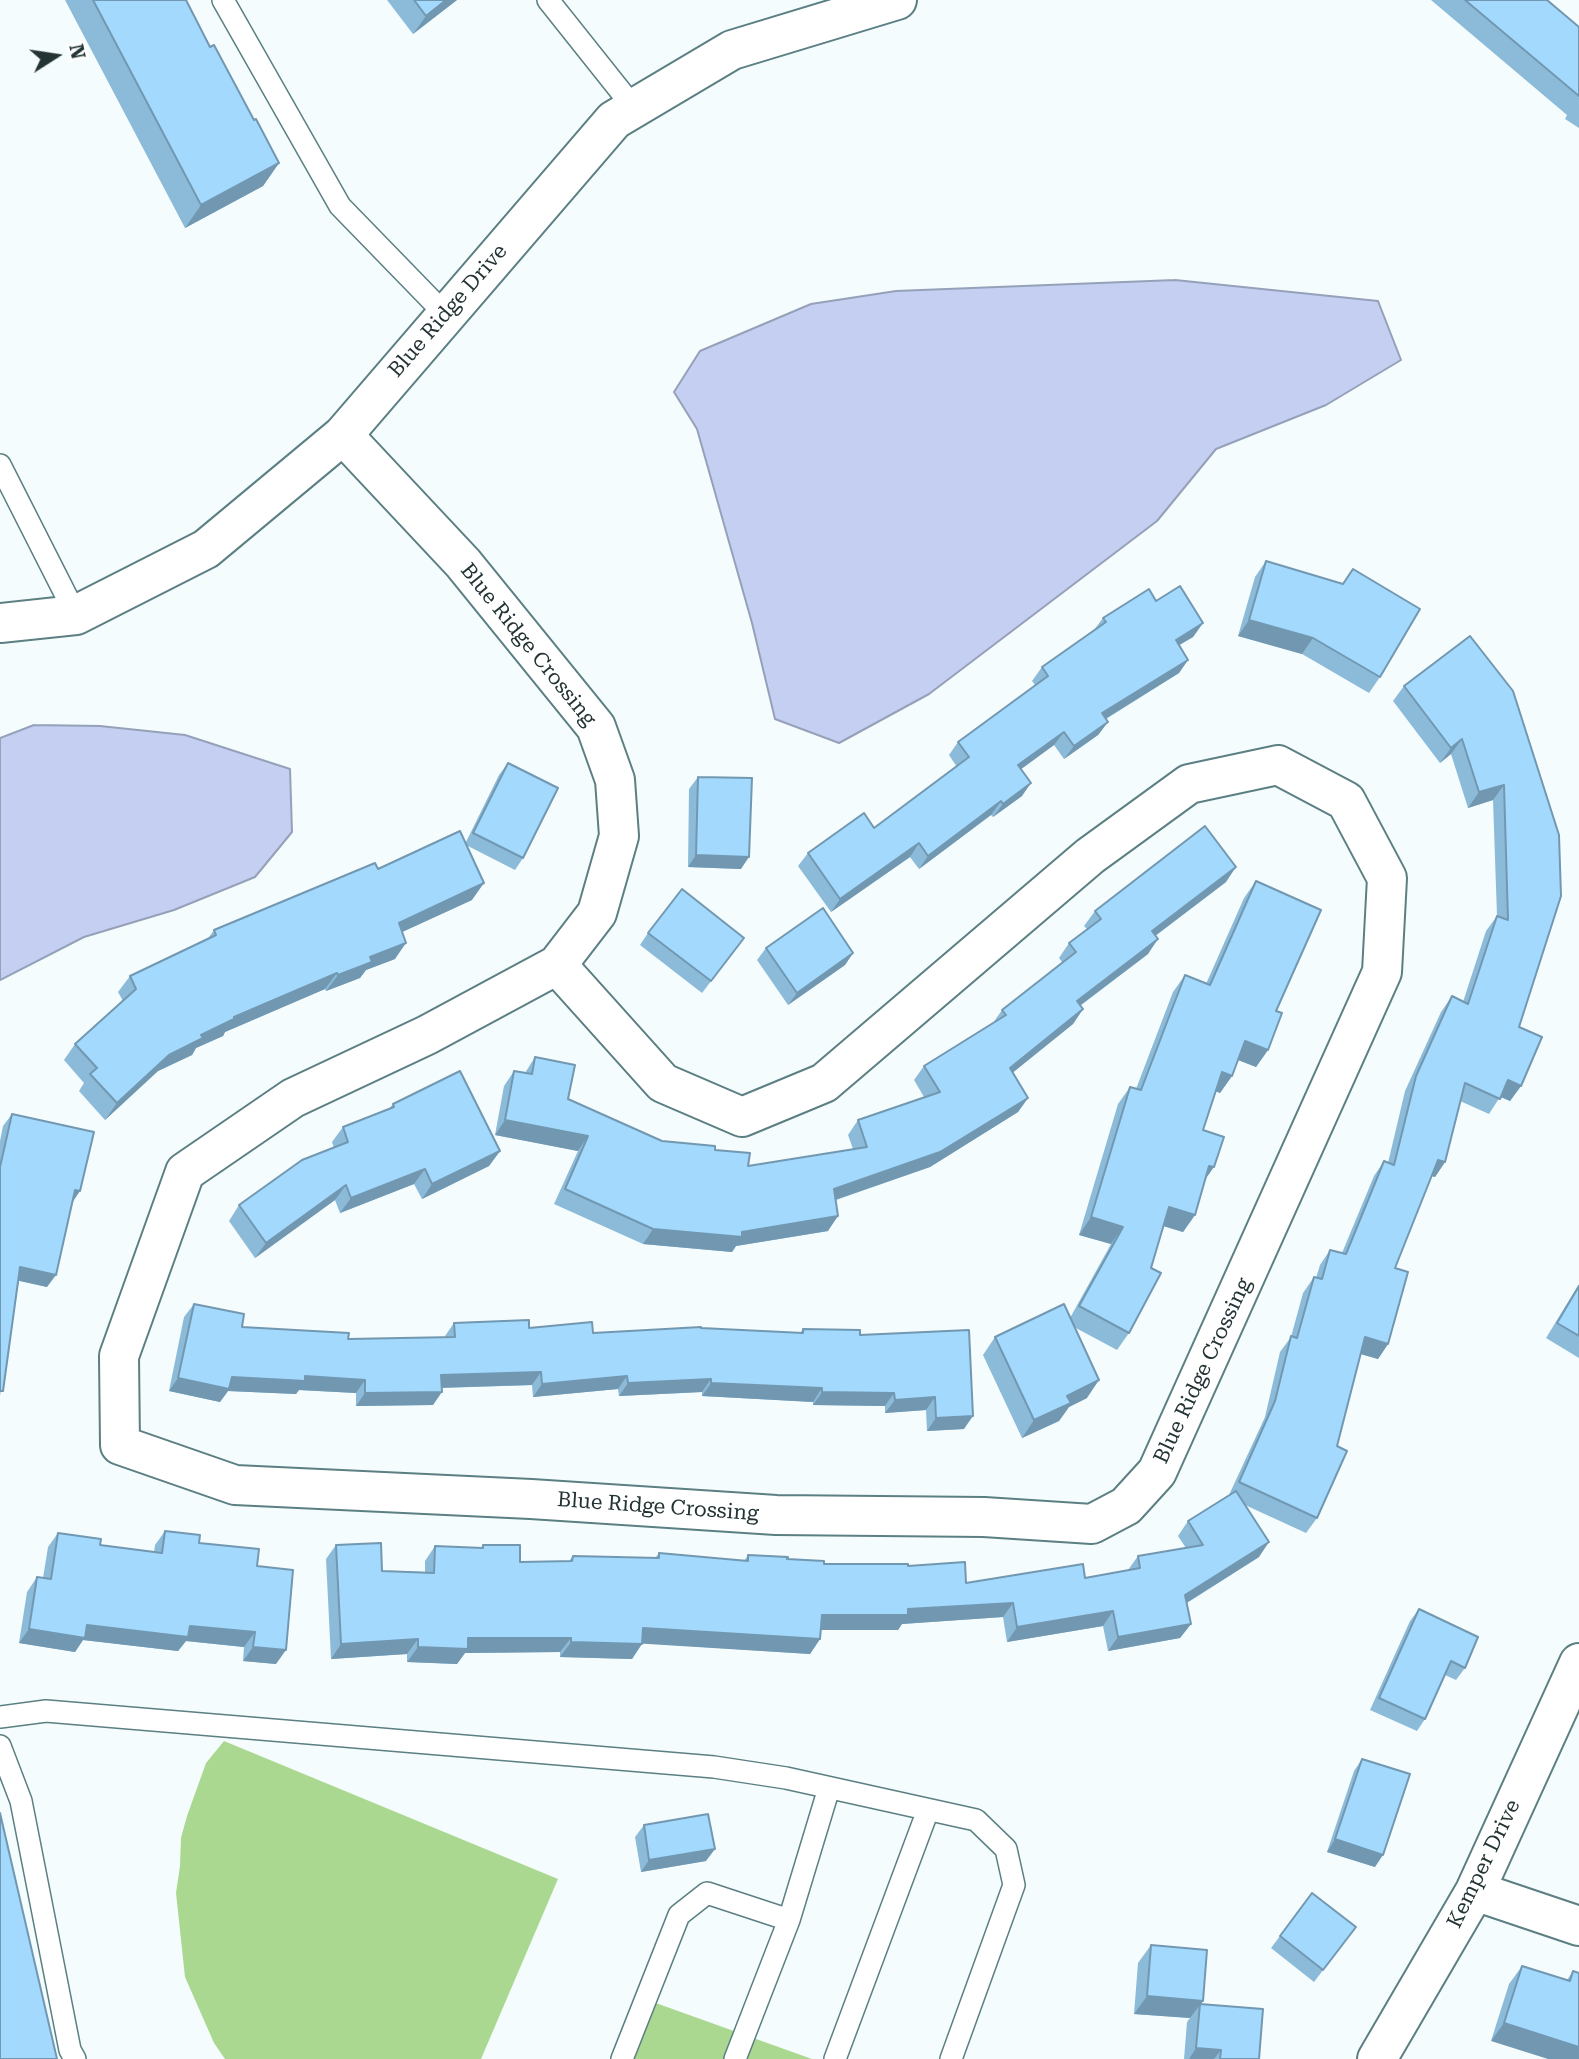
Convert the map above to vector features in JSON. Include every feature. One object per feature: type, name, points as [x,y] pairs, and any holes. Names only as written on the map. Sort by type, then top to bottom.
[{"type":"street","name":"Blue Ridge Drive","points":[[0,623],[76,615],[206,549],[343,435],[614,120],[732,50],[897,0]]},
{"type":"street","name":"Blue Ridge Crossing","points":[[343,435],[463,563],[596,726],[615,780],[619,836],[597,914],[557,965],[428,1035],[293,1098],[185,1172],[119,1356],[120,1445],[235,1485],[531,1499],[776,1515],[984,1517],[1092,1524],[1126,1506],[1157,1472],[1382,972],[1387,878],[1346,802],[1278,765],[1189,784],[1090,856],[824,1083],[742,1117],[663,1083],[557,965]]},
{"type":"street","name":"Kemper Drive","points":[[1377,2059],[1475,1891],[1579,1663]]},
{"type":"street","points":[[1475,1891],[1579,1926]]},
{"type":"lane","points":[[223,0],[340,206],[445,314]]},
{"type":"lane","points":[[548,0],[634,108]]},
{"type":"lane","points":[[0,465],[76,615]]},
{"type":"lane","points":[[0,1717],[46,1711],[686,1765],[786,1778],[976,1820],[1006,1849],[1014,1885],[951,2059]]},
{"type":"lane","points":[[0,1746],[21,1801],[75,2059]]},
{"type":"lane","points":[[735,2059],[789,1920],[829,1788]]},
{"type":"lane","points":[[835,2059],[928,1810]]},
{"type":"lane","points":[[622,2059],[679,1915],[706,1893],[789,1920]]},
{"type":"green space","points":[[224,1741],[558,1879],[481,2059],[225,2059],[214,2043],[185,1977],[176,1893],[181,1838],[187,1816],[206,1763]]},
{"type":"green space","points":[[639,1997],[812,2059],[617,2059]]},
{"type":"water","points":[[1175,280],[1378,301],[1401,360],[1326,405],[1216,449],[1157,521],[929,694],[839,743],[775,719],[752,623],[697,429],[674,392],[700,351],[811,304],[896,291]]},
{"type":"water","points":[[34,725],[100,726],[185,735],[290,769],[292,832],[255,877],[174,910],[84,937],[0,980],[0,738]]},
{"type":"building","points":[[93,0],[186,0],[210,47],[214,45],[279,163],[201,205]]},
{"type":"building","points":[[414,0],[446,0],[426,16]]},
{"type":"building","points":[[1465,0],[1547,0],[1579,27],[1579,96]]},
{"type":"building","points":[[1266,561],[1343,584],[1353,569],[1420,609],[1380,677],[1313,638],[1249,620]]},
{"type":"building","points":[[1180,586],[1203,623],[1176,640],[1188,660],[1102,713],[1108,722],[1074,746],[1064,732],[1018,765],[1031,783],[1003,804],[1001,801],[928,856],[919,843],[840,899],[808,853],[864,813],[874,828],[969,757],[958,742],[1048,676],[1042,667],[1106,622],[1103,618],[1149,589],[1156,601]]},
{"type":"building","points":[[1470,636],[1513,691],[1559,835],[1561,896],[1519,1027],[1542,1037],[1521,1086],[1508,1080],[1500,1099],[1465,1083],[1445,1162],[1438,1160],[1395,1268],[1408,1272],[1388,1344],[1365,1337],[1337,1446],[1347,1451],[1317,1518],[1239,1482],[1275,1401],[1291,1336],[1297,1338],[1314,1277],[1322,1279],[1330,1250],[1346,1254],[1384,1161],[1394,1165],[1416,1076],[1452,996],[1468,1004],[1497,916],[1508,920],[1504,785],[1479,792],[1462,739],[1451,748],[1404,686]]},
{"type":"building","points":[[508,763],[558,788],[523,858],[473,833]]},
{"type":"building","points":[[698,777],[752,778],[749,857],[696,855]]},
{"type":"building","points":[[1205,826],[1236,867],[1152,931],[1158,939],[1077,1001],[1083,1009],[1010,1068],[1028,1098],[940,1152],[834,1189],[838,1216],[742,1232],[742,1237],[653,1229],[565,1189],[588,1136],[505,1120],[514,1071],[532,1074],[535,1057],[575,1065],[568,1099],[662,1141],[715,1146],[715,1150],[750,1153],[748,1166],[867,1147],[858,1120],[940,1092],[924,1066],[1006,1015],[1002,1010],[1076,952],[1069,943],[1101,919],[1095,911]]},
{"type":"building","points":[[460,831],[484,883],[399,923],[406,943],[370,957],[372,962],[338,975],[337,973],[234,1017],[201,1035],[203,1038],[169,1055],[117,1103],[90,1074],[97,1068],[75,1044],[136,989],[130,976],[216,935],[214,930],[375,863],[378,869]]},
{"type":"building","points":[[1256,881],[1321,910],[1276,1011],[1282,1013],[1268,1050],[1245,1041],[1232,1076],[1222,1072],[1203,1130],[1224,1137],[1214,1167],[1209,1166],[1195,1215],[1169,1207],[1151,1268],[1161,1273],[1129,1333],[1079,1306],[1123,1227],[1091,1217],[1130,1087],[1141,1090],[1185,975],[1210,985]]},
{"type":"building","points":[[682,889],[744,938],[711,981],[648,933]]},
{"type":"building","points":[[823,908],[853,953],[797,993],[766,948]]},
{"type":"building","points":[[460,1071],[500,1151],[432,1184],[425,1169],[351,1198],[346,1185],[266,1243],[239,1205],[302,1160],[348,1142],[343,1127],[394,1107],[393,1104]]},
{"type":"building","points":[[12,1114],[94,1132],[80,1191],[75,1190],[56,1275],[20,1267],[3,1391],[0,1391],[0,1167]]},
{"type":"building","points":[[1579,1286],[1579,1336],[1557,1323]]},
{"type":"building","points":[[194,1304],[244,1314],[242,1327],[349,1333],[348,1339],[455,1337],[454,1323],[529,1320],[529,1328],[592,1322],[593,1333],[701,1327],[803,1333],[803,1329],[860,1330],[860,1335],[969,1330],[973,1416],[936,1418],[935,1397],[895,1400],[894,1393],[822,1392],[822,1388],[711,1383],[711,1379],[628,1383],[627,1376],[542,1384],[541,1372],[441,1375],[442,1392],[365,1393],[365,1380],[305,1376],[305,1381],[232,1377],[229,1389],[178,1378]]},
{"type":"building","points":[[1064,1304],[1099,1380],[1067,1396],[1071,1403],[1034,1420],[995,1337]]},
{"type":"building","points":[[1236,1491],[1269,1542],[1185,1595],[1191,1624],[1118,1637],[1113,1611],[1017,1627],[1013,1603],[908,1609],[908,1615],[822,1615],[820,1639],[643,1628],[642,1644],[571,1642],[571,1638],[468,1638],[468,1649],[418,1647],[418,1639],[341,1644],[336,1545],[381,1543],[382,1571],[434,1573],[435,1546],[483,1548],[483,1545],[520,1545],[520,1562],[572,1561],[573,1556],[659,1558],[659,1553],[748,1561],[748,1555],[788,1557],[787,1559],[824,1561],[824,1564],[908,1566],[965,1562],[966,1583],[1083,1564],[1085,1578],[1140,1568],[1138,1556],[1203,1545],[1188,1521]]},
{"type":"building","points":[[165,1531],[200,1535],[199,1543],[259,1549],[257,1566],[293,1570],[286,1650],[253,1647],[255,1632],[190,1626],[188,1637],[87,1625],[85,1638],[29,1629],[37,1577],[51,1579],[58,1533],[101,1539],[100,1545],[162,1553]]},
{"type":"building","points":[[1419,1609],[1478,1637],[1465,1668],[1451,1661],[1425,1719],[1379,1698]]},
{"type":"building","points":[[1362,1759],[1410,1774],[1383,1855],[1335,1839]]},
{"type":"building","points":[[0,1813],[57,2059],[0,2059]]},
{"type":"building","points":[[708,1814],[715,1849],[649,1860],[644,1825]]},
{"type":"building","points":[[1312,1893],[1356,1927],[1323,1970],[1280,1936]]},
{"type":"building","points":[[1151,1945],[1207,1950],[1203,2001],[1147,1996]]},
{"type":"building","points":[[1522,1966],[1570,1981],[1573,1971],[1579,1973],[1579,2047],[1504,2023]]},
{"type":"building","points":[[1200,2004],[1263,2009],[1259,2059],[1220,2059],[1221,2050],[1196,2048]]}]
